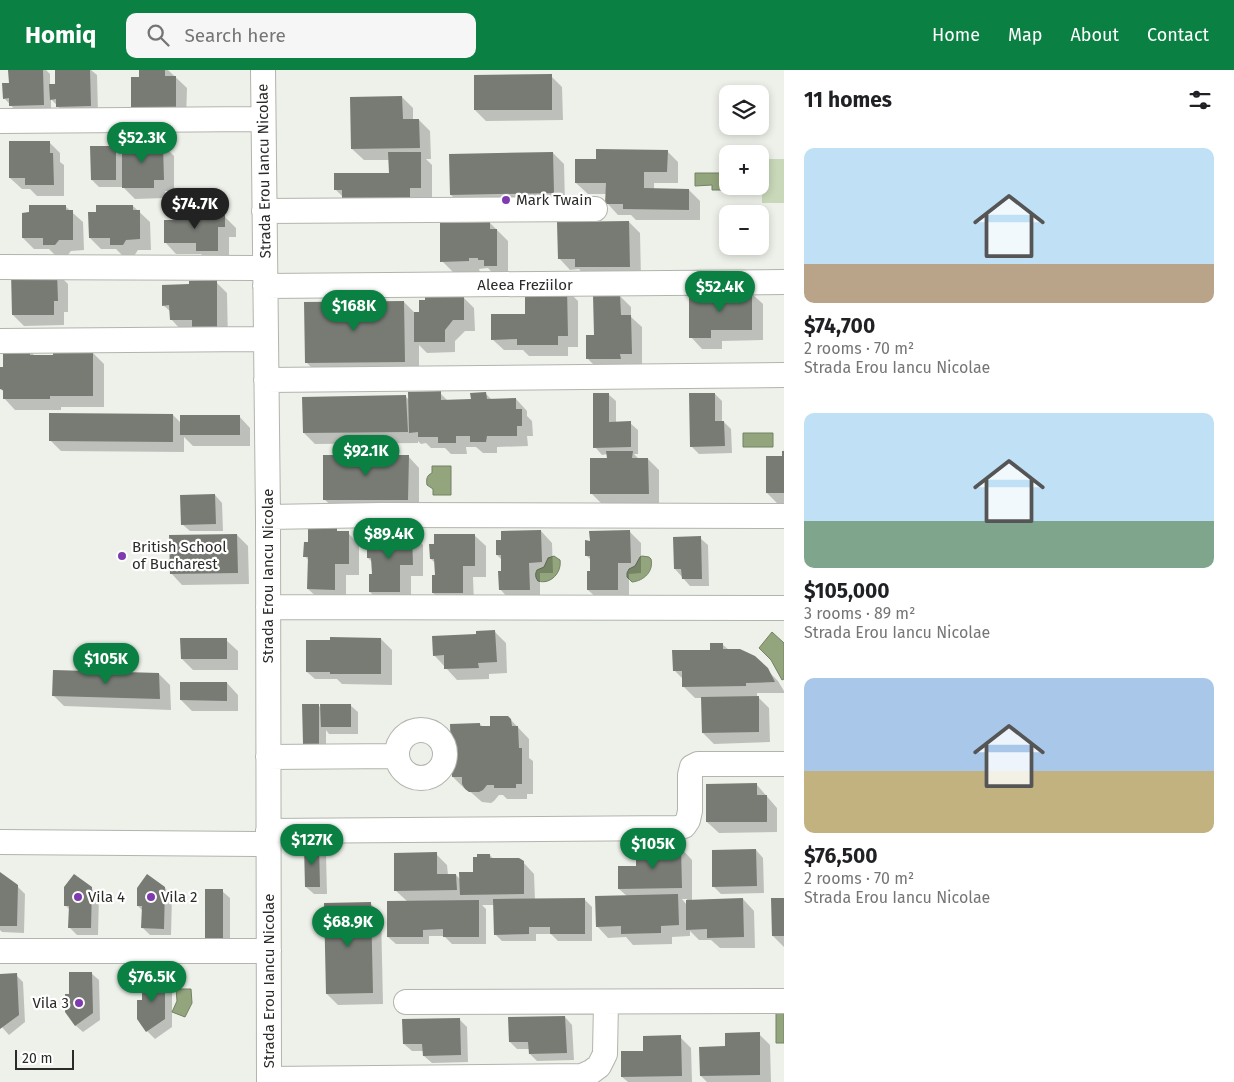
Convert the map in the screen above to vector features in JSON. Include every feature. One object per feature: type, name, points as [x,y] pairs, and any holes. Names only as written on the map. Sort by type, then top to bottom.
[{"type":"street","name":"Strada Erou Iancu Nicolae","points":[[263,70],[268,517],[270,1080]]},
{"type":"street","points":[[0,120],[263,119]]},
{"type":"street","points":[[264,211],[595,209]]},
{"type":"street","name":"Aleea Freziilor","points":[[0,267],[265,277],[784,282]]},
{"type":"street","points":[[0,341],[266,339]]},
{"type":"street","points":[[266,380],[784,375]]},
{"type":"street","points":[[268,517],[381,515],[784,516]]},
{"type":"street","points":[[268,607],[784,608]]},
{"type":"street","points":[[268,758],[397,756]]},
{"type":"street","points":[[0,842],[268,838],[677,828],[684,826],[688,820],[692,767],[698,764],[784,764]]},
{"type":"street","points":[[0,951],[269,951]]},
{"type":"street","points":[[406,1002],[784,1001]]},
{"type":"street","points":[[270,1080],[582,1076],[592,1072],[599,1066],[606,1054],[606,1002]]},
{"type":"shaded area","points":[[769,159],[784,159],[784,203],[762,203],[762,195],[769,195]]},
{"type":"shaded area","points":[[695,173],[719,173],[719,190],[712,190],[712,185],[695,186]]},
{"type":"shaded area","points":[[743,433],[773,433],[773,447],[743,447]]},
{"type":"shaded area","points":[[432,466],[451,466],[451,495],[433,495],[433,489],[427,485],[428,476],[432,473]]},
{"type":"shaded area","points":[[554,556],[560,560],[559,569],[555,577],[543,582],[538,581],[536,578],[537,570],[544,567],[548,558]]},
{"type":"shaded area","points":[[642,556],[651,559],[651,568],[647,575],[640,580],[632,582],[627,577],[627,573]]},
{"type":"shaded area","points":[[772,632],[784,643],[784,679],[782,680],[771,660],[759,648]]},
{"type":"shaded area","points":[[176,989],[191,989],[192,1003],[185,1017],[172,1012],[177,1001]]},
{"type":"shaded area","points":[[776,1011],[784,1012],[784,1043],[776,1043]]},
{"type":"building","points":[[8,70],[43,70],[44,105],[9,106],[9,98],[3,99],[2,83],[9,83]]},
{"type":"building","points":[[55,70],[90,70],[91,106],[56,107],[56,99],[50,100],[49,84],[55,84]]},
{"type":"building","points":[[139,70],[165,70],[165,76],[176,76],[176,109],[131,109],[131,77],[139,77]]},
{"type":"building","points":[[552,74],[552,110],[474,110],[474,75]]},
{"type":"building","points":[[402,96],[403,119],[419,119],[420,148],[351,149],[350,97]]},
{"type":"building","points":[[139,139],[139,144],[163,144],[164,180],[154,180],[154,188],[122,188],[122,140]]},
{"type":"building","points":[[9,141],[50,141],[50,153],[53,153],[54,185],[25,185],[25,178],[9,178]]},
{"type":"building","points":[[90,146],[116,146],[116,180],[91,180]]},
{"type":"building","points":[[596,149],[668,150],[667,172],[644,172],[644,188],[689,189],[689,210],[623,209],[623,204],[605,204],[606,183],[575,183],[575,159],[596,159]]},
{"type":"building","points":[[388,152],[421,152],[421,188],[410,188],[410,205],[342,205],[342,190],[334,190],[334,173],[389,173]]},
{"type":"building","points":[[553,152],[554,193],[450,195],[449,154]]},
{"type":"building","points":[[29,205],[66,205],[66,210],[73,210],[73,240],[59,240],[55,245],[43,245],[43,238],[22,238],[22,213],[29,212]]},
{"type":"building","points":[[96,205],[133,205],[133,210],[140,210],[140,239],[126,240],[123,245],[110,245],[110,238],[89,238],[88,212],[96,212]]},
{"type":"building","points":[[177,212],[211,212],[211,215],[225,215],[225,227],[218,227],[218,251],[196,251],[196,243],[164,243],[164,220],[177,220]]},
{"type":"building","points":[[629,221],[630,267],[575,267],[575,259],[558,259],[557,222]]},
{"type":"building","points":[[490,222],[490,229],[497,229],[497,266],[484,266],[484,260],[478,260],[478,258],[469,258],[469,261],[440,262],[440,223]]},
{"type":"building","points":[[11,272],[57,272],[58,301],[54,301],[54,315],[12,315]]},
{"type":"building","points":[[217,280],[217,332],[192,332],[192,320],[170,320],[169,305],[162,306],[162,285],[189,284],[189,281]]},
{"type":"building","points":[[567,288],[568,336],[558,336],[558,345],[517,345],[517,339],[491,340],[491,314],[525,314],[525,289]]},
{"type":"building","points":[[704,292],[752,292],[752,330],[711,330],[711,338],[689,338],[689,296],[704,296]]},
{"type":"building","points":[[464,295],[464,320],[453,320],[445,330],[445,342],[414,342],[414,312],[419,312],[419,300],[425,300],[425,296]]},
{"type":"building","points":[[593,295],[620,295],[621,315],[631,315],[632,354],[620,354],[621,359],[586,359],[586,335],[594,335]]},
{"type":"building","points":[[404,301],[405,362],[305,363],[304,302]]},
{"type":"building","points":[[3,350],[30,350],[30,355],[53,355],[53,351],[93,352],[93,396],[50,396],[50,399],[3,399],[3,390],[0,389],[0,367],[3,367]]},
{"type":"building","points":[[441,391],[441,400],[471,399],[470,393],[486,392],[487,399],[516,398],[516,409],[522,409],[522,426],[517,426],[517,436],[487,436],[486,442],[470,442],[470,436],[456,436],[456,443],[438,443],[438,437],[418,437],[418,432],[409,433],[408,392]]},
{"type":"building","points":[[593,393],[609,393],[609,422],[631,421],[631,447],[593,448]]},
{"type":"building","points":[[689,393],[715,393],[715,421],[724,421],[725,446],[690,447]]},
{"type":"building","points":[[406,395],[408,432],[303,433],[302,397]]},
{"type":"building","points":[[49,413],[173,414],[173,442],[49,441]]},
{"type":"building","points":[[180,415],[240,415],[240,435],[180,435]]},
{"type":"building","points":[[606,451],[633,451],[632,458],[648,458],[649,494],[590,494],[590,458],[607,458]]},
{"type":"building","points":[[782,451],[784,451],[784,493],[766,493],[766,456],[782,456]]},
{"type":"building","points":[[323,455],[409,455],[408,500],[323,500]]},
{"type":"building","points":[[215,494],[216,524],[181,525],[180,495]]},
{"type":"building","points":[[308,528],[337,528],[337,531],[349,531],[349,564],[335,564],[335,590],[307,589],[308,557],[303,557],[304,542],[308,542]]},
{"type":"building","points":[[541,530],[542,562],[529,563],[530,590],[499,590],[498,571],[501,571],[501,555],[496,555],[496,540],[501,540],[501,531]]},
{"type":"building","points":[[630,530],[631,563],[618,563],[618,590],[587,590],[587,571],[590,571],[590,556],[585,556],[585,540],[590,541],[589,531]]},
{"type":"building","points":[[371,533],[412,533],[413,565],[400,565],[400,592],[369,592],[369,574],[372,574],[371,558],[367,558],[367,543],[371,543]]},
{"type":"building","points":[[237,534],[238,573],[170,574],[169,535]]},
{"type":"building","points":[[434,534],[475,534],[475,566],[463,566],[463,593],[432,593],[432,575],[435,575],[434,559],[430,559],[429,544],[434,544]]},
{"type":"building","points":[[701,536],[702,579],[682,579],[681,569],[674,569],[673,537]]},
{"type":"building","points":[[495,630],[497,662],[478,663],[479,668],[444,669],[444,655],[433,656],[432,636],[476,634],[476,631]]},
{"type":"building","points":[[330,637],[381,638],[381,674],[306,672],[306,640],[330,640]]},
{"type":"building","points":[[180,638],[227,638],[227,659],[181,659]]},
{"type":"building","points":[[710,643],[723,643],[723,649],[740,649],[755,656],[768,668],[775,682],[746,683],[746,686],[682,687],[682,671],[673,671],[672,650],[710,650]]},
{"type":"building","points":[[53,670],[159,673],[160,699],[52,696]]},
{"type":"building","points":[[180,682],[227,682],[227,701],[180,700]]},
{"type":"building","points":[[759,696],[759,732],[702,733],[701,697]]},
{"type":"building","points":[[302,704],[319,704],[319,744],[303,744]]},
{"type":"building","points":[[320,704],[351,704],[351,727],[321,727]]},
{"type":"building","points":[[490,716],[508,716],[511,719],[512,726],[518,726],[519,748],[522,748],[522,784],[516,784],[516,788],[494,788],[494,785],[487,785],[479,792],[469,792],[462,784],[462,777],[452,777],[450,724],[480,723],[480,726],[490,726]]},
{"type":"building","points":[[757,783],[757,795],[767,795],[767,822],[706,822],[706,784]]},
{"type":"building","points":[[304,845],[319,845],[320,887],[305,887]]},
{"type":"building","points":[[681,847],[682,888],[618,889],[618,866],[636,866],[636,848]]},
{"type":"building","points":[[756,849],[757,886],[712,887],[712,850]]},
{"type":"building","points":[[437,852],[437,874],[456,874],[457,890],[394,891],[394,853]]},
{"type":"building","points":[[477,854],[490,854],[490,858],[519,858],[524,861],[524,894],[460,895],[459,872],[473,872],[473,857],[477,857]]},
{"type":"building","points":[[0,872],[18,885],[17,926],[0,926]]},
{"type":"building","name":"Vila 4","points":[[74,874],[92,887],[91,928],[68,928],[69,906],[64,906],[64,887]]},
{"type":"building","name":"Vila 2","points":[[147,874],[165,887],[164,929],[141,928],[142,906],[137,906],[137,888]]},
{"type":"building","points":[[205,889],[223,889],[223,938],[205,939]]},
{"type":"building","points":[[678,894],[679,925],[661,926],[661,933],[621,934],[621,926],[596,927],[595,896]]},
{"type":"building","points":[[585,898],[585,934],[550,934],[550,927],[529,927],[529,934],[494,935],[493,899]]},
{"type":"building","points":[[743,898],[744,937],[707,938],[707,929],[686,930],[686,900]]},
{"type":"building","points":[[771,898],[784,898],[784,936],[772,936]]},
{"type":"building","points":[[479,900],[479,937],[443,937],[443,929],[423,930],[423,937],[387,937],[387,901]]},
{"type":"building","points":[[371,902],[373,993],[326,994],[324,903]]},
{"type":"building","name":"Vila 3","points":[[69,972],[92,972],[93,1013],[75,1026],[65,1012],[65,994],[69,994]]},
{"type":"building","points":[[17,973],[19,1015],[0,1029],[0,974]]},
{"type":"building","points":[[142,978],[165,978],[165,1019],[146,1032],[137,1019],[137,1000],[142,1000]]},
{"type":"building","points":[[565,1016],[567,1053],[529,1054],[528,1042],[509,1042],[508,1017]]},
{"type":"building","points":[[460,1018],[461,1055],[423,1056],[422,1044],[403,1044],[402,1019]]},
{"type":"building","points":[[760,1032],[760,1075],[700,1076],[699,1047],[725,1046],[725,1033]]},
{"type":"building","points":[[681,1035],[682,1076],[621,1077],[621,1051],[643,1051],[643,1036]]},
{"type":"place","name":"Mark Twain","points":[[506,200]]},
{"type":"place","name":"British School of Bucharest","points":[[122,556]]},
{"type":"place","name":"Vila 4","points":[[78,897]]},
{"type":"place","name":"Vila 2","points":[[151,897]]},
{"type":"place","name":"Vila 3","points":[[79,1003]]}]
